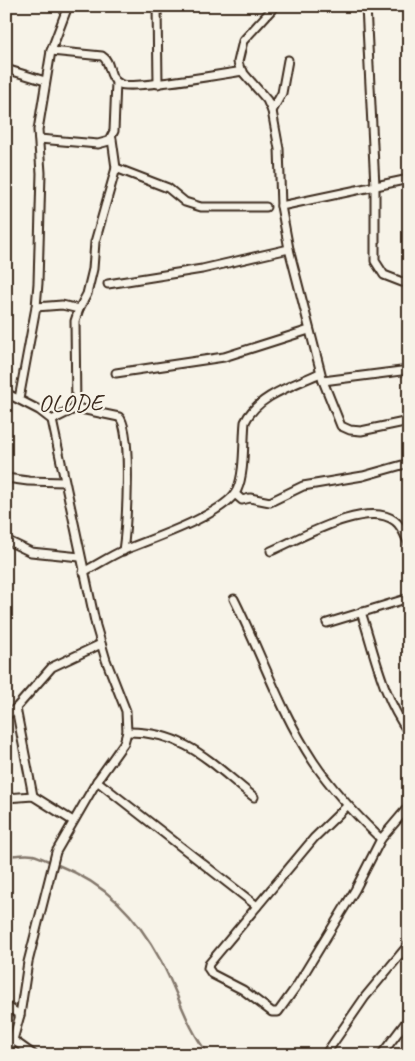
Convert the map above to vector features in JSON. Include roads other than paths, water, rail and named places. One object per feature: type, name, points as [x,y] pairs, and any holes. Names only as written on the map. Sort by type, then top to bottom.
[{"type":"street","points":[[19,398],[36,307],[41,223],[39,139],[45,81],[51,51],[68,6]]},
{"type":"street","points":[[157,6],[158,84]]},
{"type":"street","points":[[275,6],[243,41],[238,62],[242,71],[267,100],[272,111],[279,149],[281,206],[289,249],[322,382],[342,426],[350,430],[362,431],[409,420]]},
{"type":"street","points":[[366,6],[375,186],[375,261],[384,274],[402,282],[409,282]]},
{"type":"street","points":[[51,51],[102,56],[106,59],[109,71],[116,82],[124,86],[158,84],[242,71]]},
{"type":"street","points":[[272,111],[282,93],[288,60]]},
{"type":"street","points":[[6,69],[45,81]]},
{"type":"street","points":[[76,408],[75,321],[87,294],[93,269],[94,242],[116,168],[112,138],[116,82]]},
{"type":"street","points":[[39,139],[98,144],[106,143],[112,138]]},
{"type":"street","points":[[116,168],[168,188],[185,202],[201,207],[266,207]]},
{"type":"street","points":[[281,206],[409,179]]},
{"type":"street","points":[[108,284],[202,269],[289,249]]},
{"type":"street","points":[[36,307],[62,305],[79,309]]},
{"type":"street","points":[[116,373],[224,357],[309,330]]},
{"type":"street","points":[[322,382],[409,370]]},
{"type":"street","points":[[84,572],[123,551],[165,536],[218,507],[235,494],[240,482],[245,422],[248,415],[256,406],[271,396],[320,372]]},
{"type":"street","points":[[6,393],[19,398],[52,420],[80,557],[101,644],[126,711],[127,732],[124,743],[97,781],[56,852],[50,869],[28,962],[20,1015],[13,1040],[6,1051]]},
{"type":"street","points":[[52,420],[76,408],[119,417],[125,426],[128,521],[123,551]]},
{"type":"street","points":[[235,494],[242,500],[250,498],[270,502],[303,486],[363,476],[409,463]]},
{"type":"street","points":[[6,478],[64,482]]},
{"type":"street","points":[[271,551],[350,516],[376,514],[395,521],[409,544]]},
{"type":"street","points":[[6,540],[31,552],[80,557]]},
{"type":"street","points":[[327,623],[409,598]]},
{"type":"street","points":[[234,599],[282,706],[313,761],[347,806],[381,839]]},
{"type":"street","points":[[361,612],[381,682],[390,704],[409,733]]},
{"type":"street","points":[[6,716],[16,708],[52,668],[101,644]]},
{"type":"street","points":[[16,708],[33,796]]},
{"type":"street","points":[[127,732],[147,732],[179,740],[254,797]]},
{"type":"street","points":[[97,781],[257,906]]},
{"type":"street","points":[[6,798],[33,796],[73,821]]},
{"type":"street","points":[[347,806],[314,838],[209,964],[208,968],[212,974],[243,990],[272,1012],[278,1012],[296,988],[354,890],[381,839],[409,806]]},
{"type":"street","points":[[325,1055],[366,997],[409,944]]},
{"type":"street","points":[[6,1006],[20,1015]]},
{"type":"street","points":[[381,1055],[409,1018]]},
{"type":"street","points":[[13,1040],[34,1055]]},
{"type":"waterway","points":[[6,856],[30,854],[42,858],[91,882],[118,903],[130,915],[151,944],[167,973],[194,1033],[209,1055]]},
{"type":"district","name":"OLODE","points":[[71,403]]}]
